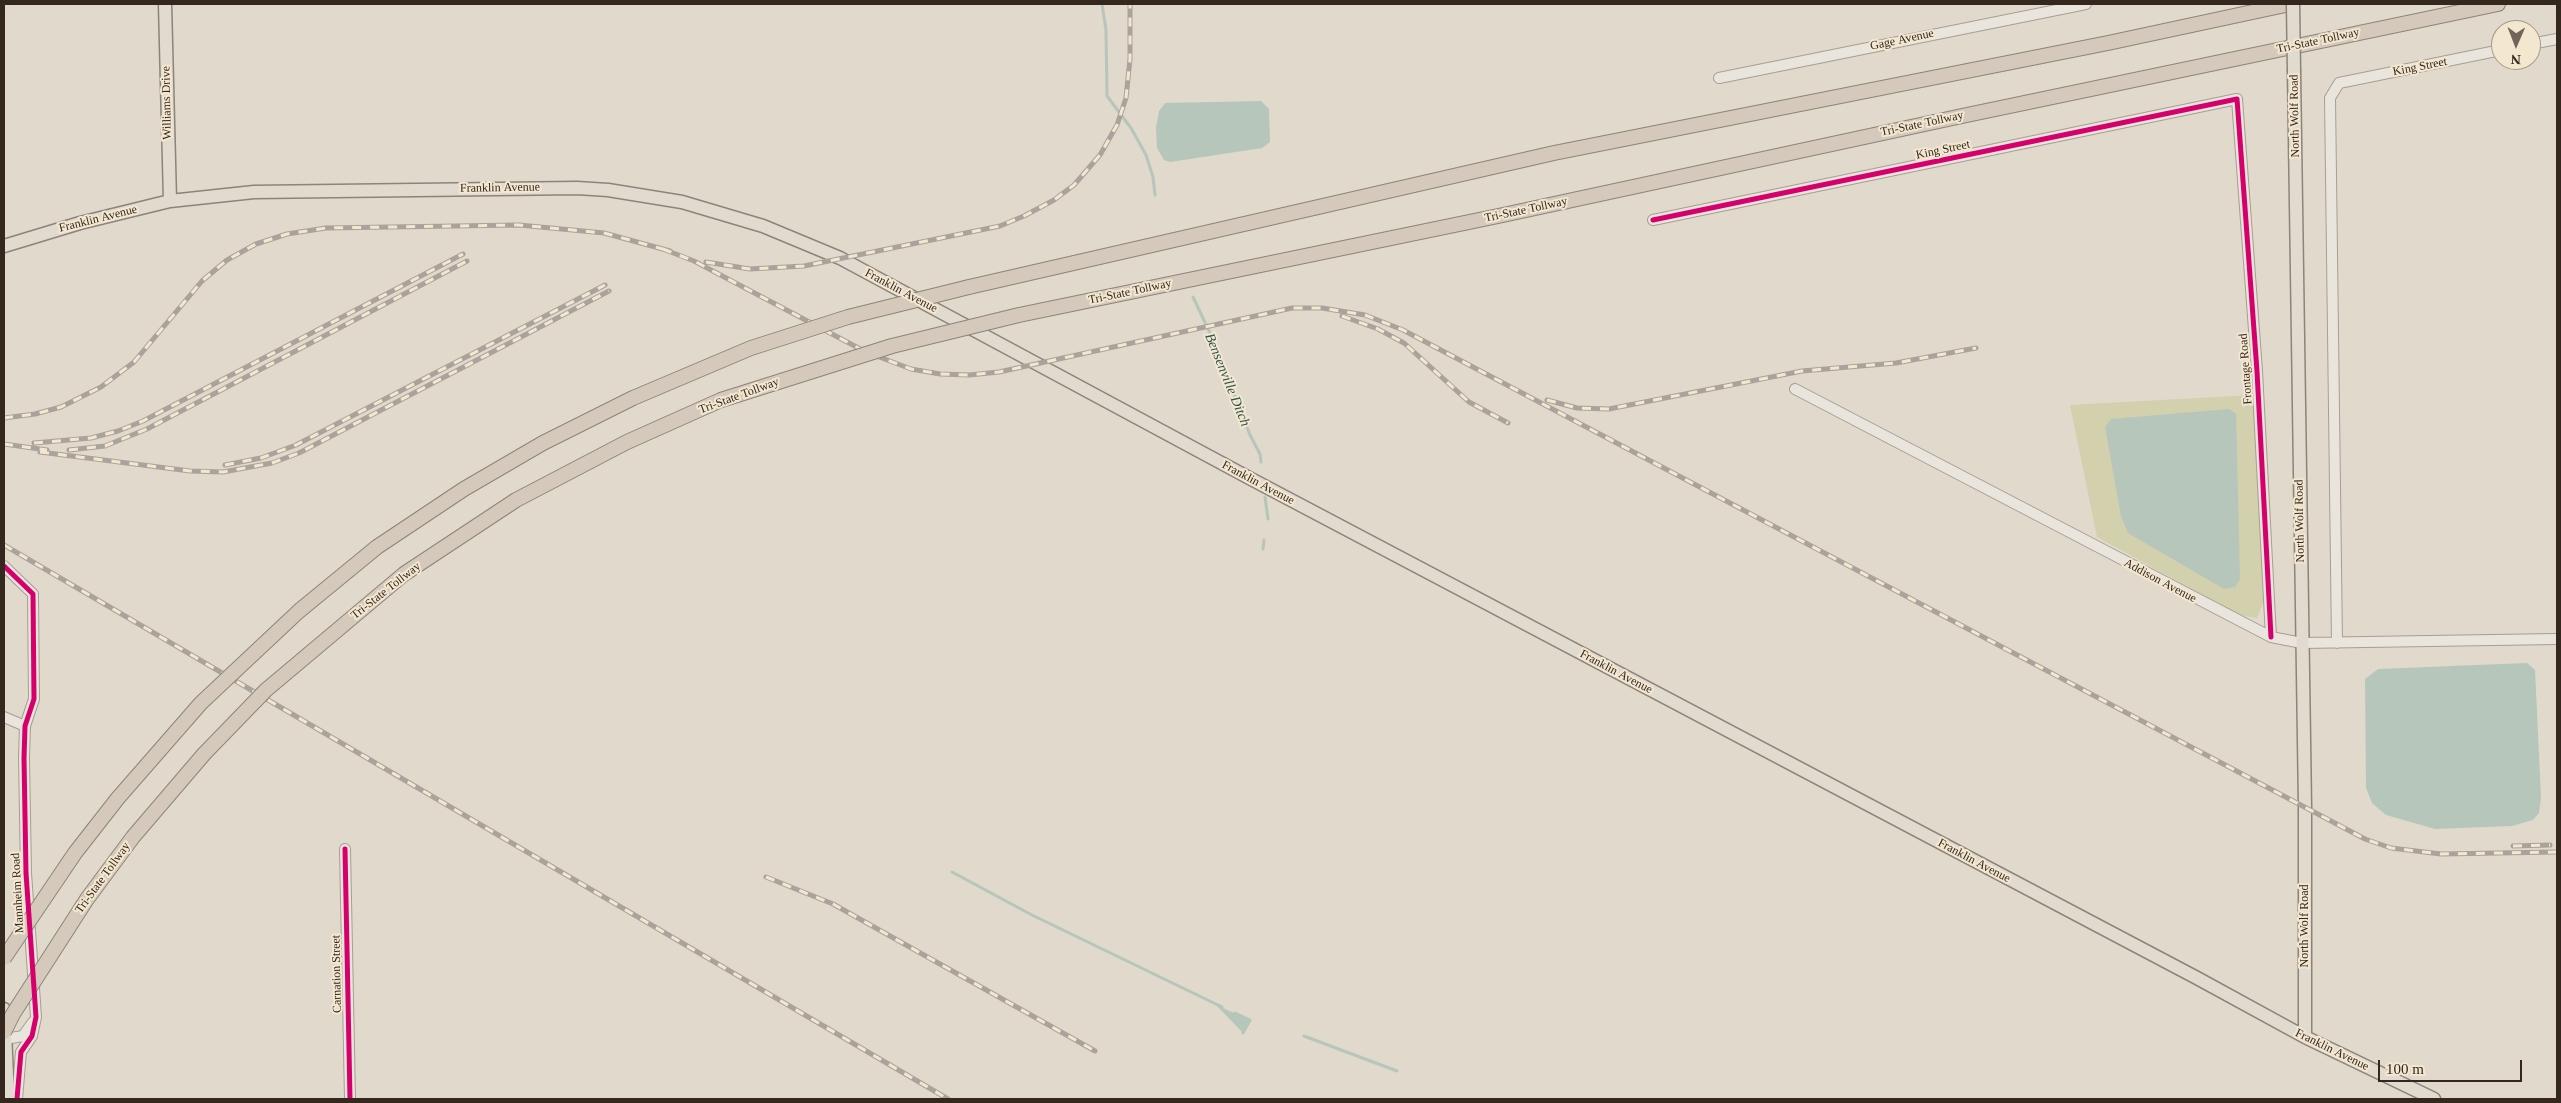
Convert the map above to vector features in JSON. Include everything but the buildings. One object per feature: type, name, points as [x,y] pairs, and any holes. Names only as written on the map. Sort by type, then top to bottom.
[{"type":"highway","points":[[4,958],[74,853],[118,798],[201,703],[299,611],[377,547],[472,484],[543,443],[632,398],[752,348],[848,317],[969,287],[1554,153],[2108,43],[2292,4]]},
{"type":"highway","name":"Tri-State Tollway","points":[[4,1036],[12,1014],[87,899],[133,837],[204,754],[266,690],[404,574],[516,500],[627,442],[721,400],[804,372],[892,346],[1019,315],[1503,215],[1962,116],[2498,4]]},
{"type":"main road","name":"Williams Drive","points":[[165,4],[170,201]]},
{"type":"main road","name":"North Wolf Road","points":[[2292,4],[2302,643],[2305,1037]]},
{"type":"main road","name":"Franklin Avenue","points":[[4,246],[80,223],[170,201],[254,192],[577,188],[608,190],[682,202],[762,226],[840,258],[1253,480],[2197,978],[2305,1037],[2434,1099]]},
{"type":"main road","points":[[4,1009],[8,1099]]},
{"type":"street","name":"Gage Avenue","points":[[1719,78],[2086,4]]},
{"type":"street","points":[[2541,42],[2557,39]]},
{"type":"street","name":"King Street","points":[[2338,643],[2330,98],[2338,83],[2491,52]]},
{"type":"street","name":"King Street","points":[[1653,220],[2237,99]]},
{"type":"street","name":"Frontage Road","points":[[2237,99],[2257,372],[2271,638]]},
{"type":"street","name":"Addison Avenue","points":[[1795,390],[2271,638],[2302,643],[2557,639]]},
{"type":"street","name":"Mannheim Road","points":[[4,566],[33,594],[34,700],[25,726],[26,873],[36,1017],[32,1036],[21,1052],[17,1099]]},
{"type":"street","points":[[4,717],[25,726]]},
{"type":"street","name":"Carnation Street","points":[[345,849],[350,1099]]},
{"type":"street","points":[[4,1036],[23,1036],[36,1017]]},
{"type":"shaded area","points":[[1261,101],[1269,109],[1270,142],[1262,148],[1170,162],[1164,160],[1157,148],[1156,128],[1159,111],[1165,103]]},
{"type":"shaded area","points":[[2253,395],[2264,600],[2257,618],[2239,615],[2097,537],[2070,405]]},
{"type":"shaded area","points":[[2229,409],[2236,414],[2240,579],[2235,587],[2224,589],[2128,533],[2121,516],[2105,427],[2111,419]]},
{"type":"shaded area","points":[[2527,663],[2535,670],[2541,798],[2539,813],[2533,820],[2512,826],[2435,829],[2386,815],[2372,803],[2366,788],[2365,679],[2378,669]]},
{"type":"shaded area","points":[[1216,1005],[1250,1020],[1243,1033]]},
{"type":"waterway","name":"Bensenville Ditch","points":[[1102,4],[1106,30],[1107,96],[1131,128],[1146,155],[1153,177],[1155,195]]},
{"type":"waterway","name":"Bensenville Ditch","points":[[1193,297],[1210,333],[1250,435],[1260,454],[1261,462]]},
{"type":"waterway","name":"Bensenville Ditch","points":[[1265,497],[1268,519]]},
{"type":"waterway","name":"Bensenville Ditch","points":[[1263,549],[1264,540]]},
{"type":"waterway","points":[[952,872],[1032,915],[1222,1007]]},
{"type":"waterway","name":"Bensenville Ditch","points":[[1235,1013],[1250,1020],[1243,1033]]},
{"type":"waterway","points":[[1304,1036],[1397,1071]]},
{"type":"railway","points":[[706,262],[750,269],[804,266],[1000,226],[1054,200],[1074,185],[1100,155],[1117,125],[1126,98],[1130,59],[1130,4]]},
{"type":"railway","points":[[4,418],[35,414],[61,407],[101,387],[134,362],[202,281],[227,260],[256,244],[287,234],[326,228],[519,225],[604,233],[670,251]]},
{"type":"railway","points":[[663,249],[694,261],[866,352],[911,369],[940,374],[969,375],[999,372],[1292,308],[1322,308],[1365,315],[1403,330],[2365,839],[2391,848],[2441,854],[2557,852]]},
{"type":"railway","points":[[34,443],[91,438],[118,431],[143,421],[463,254]]},
{"type":"railway","points":[[69,450],[105,446],[147,429],[467,261]]},
{"type":"railway","points":[[225,465],[261,458],[296,445],[605,285]]},
{"type":"railway","points":[[40,452],[190,471],[223,472],[272,463],[299,453],[609,291]]},
{"type":"railway","points":[[1342,316],[1378,329],[1404,343],[1469,402],[1508,423]]},
{"type":"railway","points":[[1547,400],[1577,408],[1609,409],[1802,371],[1896,363],[1976,348]]},
{"type":"railway","points":[[4,444],[47,450]]},
{"type":"railway","points":[[4,545],[948,1099]]},
{"type":"railway","points":[[2513,846],[2550,845]]},
{"type":"railway","points":[[766,877],[833,904],[1095,1051]]},
{"type":"cycle path","points":[[1653,220],[2237,99],[2257,371],[2271,637]]},
{"type":"cycle path","points":[[4,566],[33,594],[34,699],[25,726],[24,758],[26,873],[36,1017],[32,1036],[21,1052],[17,1099]]},
{"type":"cycle path","points":[[345,849],[350,1099]]}]
